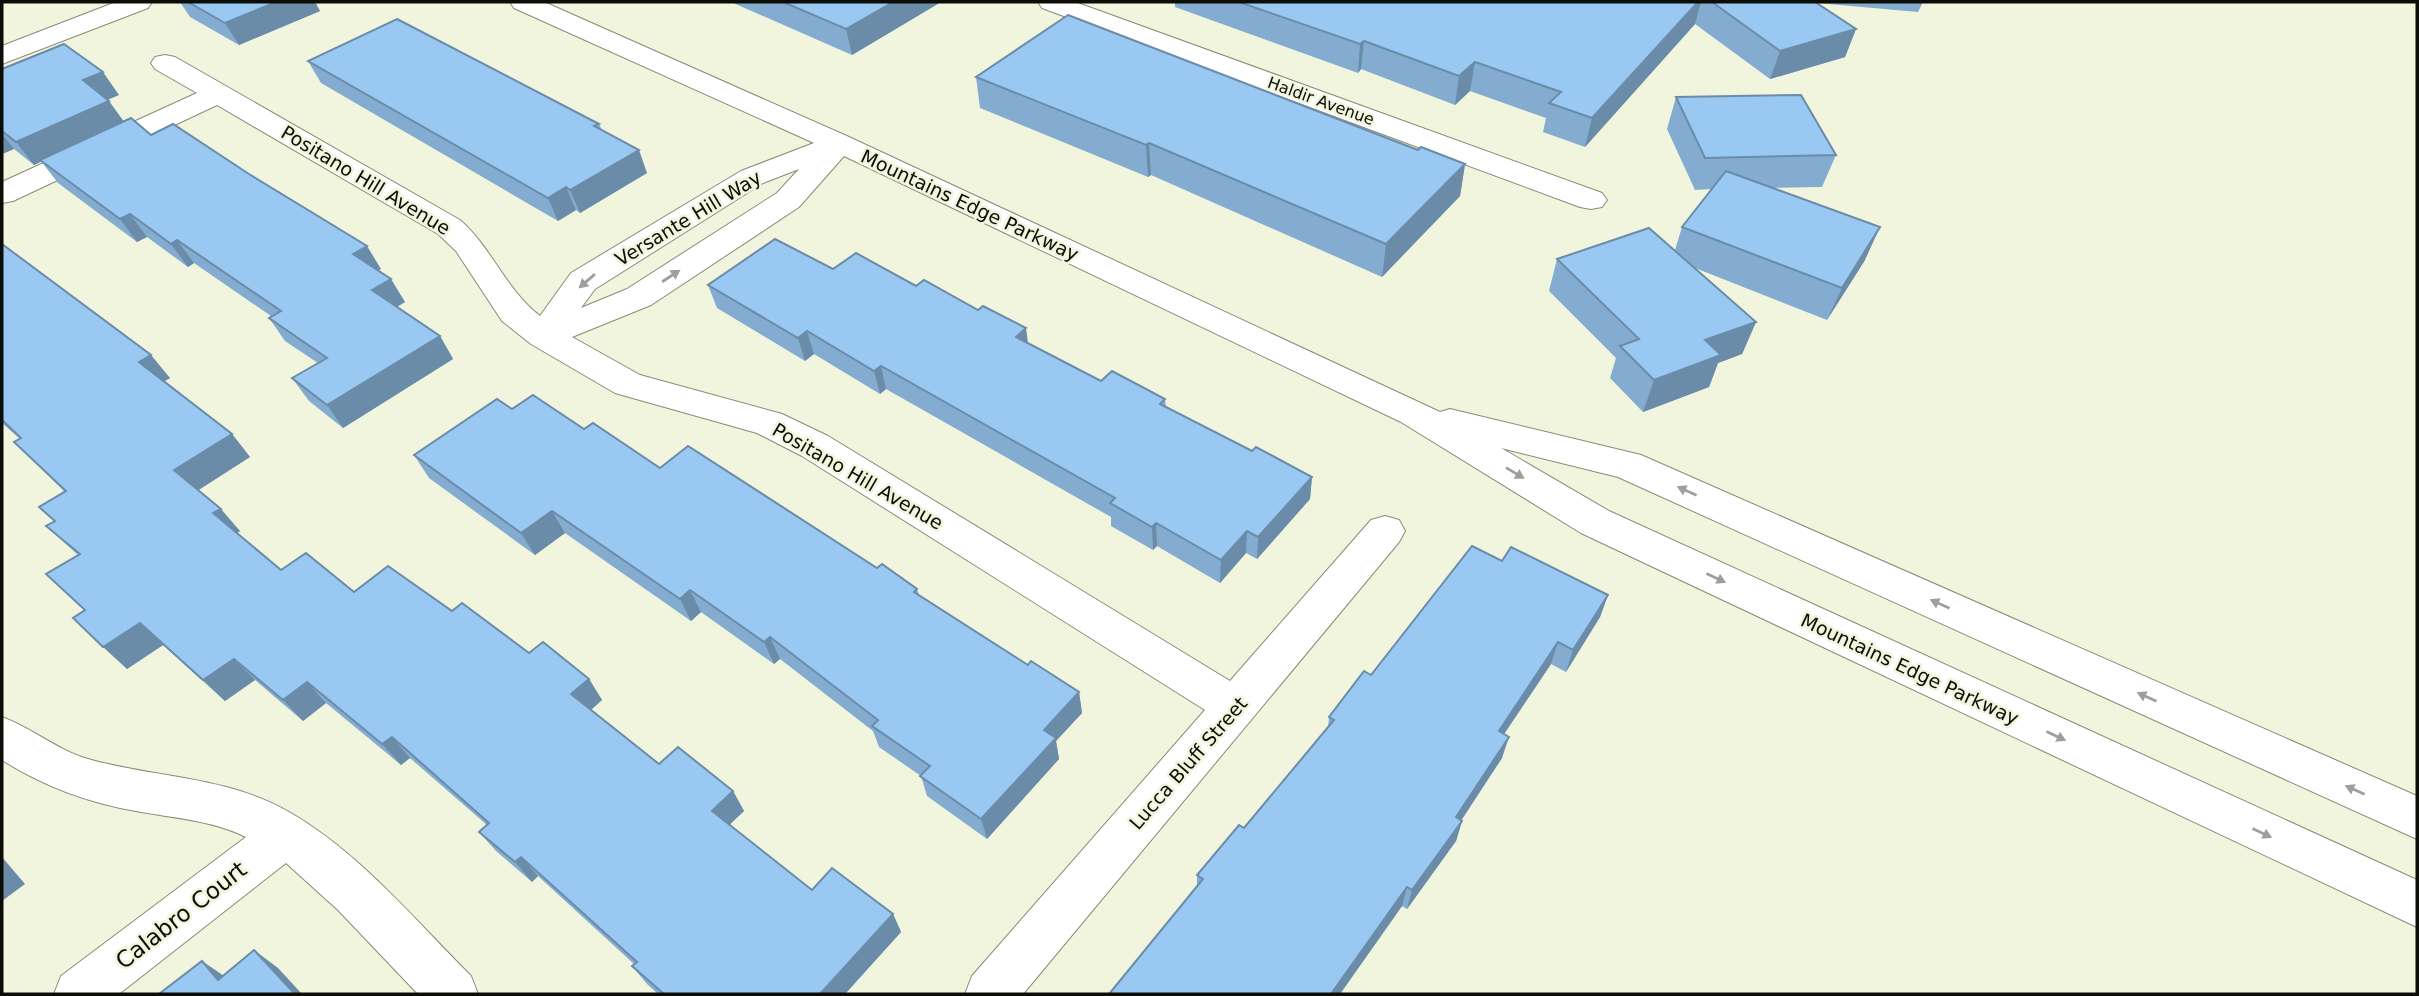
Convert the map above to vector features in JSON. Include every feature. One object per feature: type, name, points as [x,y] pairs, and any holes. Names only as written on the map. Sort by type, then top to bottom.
[{"type":"street","points":[[2,56],[139,2]]},
{"type":"street","name":"Mountains Edge Parkway","points":[[523,2],[839,143],[1414,413],[1595,522],[2417,904]]},
{"type":"street","name":"Haldir Avenue","points":[[1051,2],[1100,9],[1591,200]]},
{"type":"street","name":"Positano Hill Avenue","points":[[165,64],[449,227],[468,244],[514,313],[543,335],[628,384],[769,423],[815,446],[1236,707]]},
{"type":"street","points":[[2,194],[218,94]]},
{"type":"street","name":"Versante Hill Way","points":[[543,335],[639,297],[788,200],[839,143]]},
{"type":"street","name":"Versante Hill Way","points":[[543,335],[583,281],[752,177],[839,143]]},
{"type":"street","name":"Mountains Edge Parkway","points":[[1414,413],[1628,465],[2417,818]]},
{"type":"street","name":"Lucca Bluff Street","points":[[990,994],[1385,531]]},
{"type":"street","points":[[2,736],[40,761],[98,782],[244,814],[284,836],[329,869],[453,994]]},
{"type":"street","name":"Calabro Court","points":[[79,994],[284,836]]},
{"type":"building","points":[[188,2],[276,2],[225,23]]},
{"type":"building","points":[[783,2],[893,2],[846,29]]},
{"type":"building","points":[[1239,2],[1698,2],[1592,118],[1549,103],[1561,92],[1475,62],[1459,76],[1364,41],[1360,44]]},
{"type":"building","points":[[1712,2],[1815,2],[1856,29],[1780,51]]},
{"type":"building","points":[[1068,15],[1418,150],[1421,147],[1465,164],[1386,244],[1149,143],[1146,145],[976,77]]},
{"type":"building","points":[[397,19],[599,124],[594,126],[639,150],[570,190],[566,187],[548,198],[308,61]]},
{"type":"building","points":[[64,44],[103,72],[83,80],[109,101],[16,142],[2,131],[2,69]]},
{"type":"building","points":[[1801,95],[1836,155],[1705,158],[1676,97]]},
{"type":"building","points":[[131,118],[151,135],[173,124],[367,246],[353,254],[391,279],[372,290],[440,336],[327,405],[292,378],[327,358],[269,318],[281,311],[177,240],[171,244],[130,214],[120,219],[40,160]]},
{"type":"building","points":[[1726,171],[1880,227],[1842,288],[1682,227]]},
{"type":"building","points":[[1649,228],[1756,322],[1705,340],[1721,355],[1654,380],[1620,346],[1639,339],[1557,259]]},
{"type":"building","points":[[775,239],[833,269],[856,253],[916,286],[924,280],[978,310],[983,306],[1026,328],[1016,337],[1101,381],[1112,371],[1165,399],[1160,404],[1252,451],[1256,447],[1312,477],[1258,537],[1247,531],[1221,560],[1156,523],[1152,527],[1110,503],[1115,498],[881,366],[874,371],[807,331],[798,338],[708,285]]},
{"type":"building","points":[[2,244],[151,355],[139,362],[232,434],[174,470],[221,509],[213,513],[281,570],[306,553],[354,592],[388,566],[452,611],[462,603],[529,653],[543,642],[589,679],[571,694],[659,764],[678,747],[733,791],[712,811],[812,890],[832,868],[893,914],[820,994],[664,994],[632,966],[637,962],[521,857],[515,862],[479,832],[489,823],[392,737],[382,744],[307,682],[283,700],[234,659],[203,680],[140,623],[103,647],[73,618],[85,610],[46,574],[80,554],[46,526],[55,521],[39,507],[66,491],[14,442],[21,438],[2,420]]},
{"type":"building","points":[[533,395],[584,429],[593,423],[660,468],[688,446],[877,568],[882,564],[917,589],[914,592],[1028,665],[1031,661],[1079,692],[1044,730],[1056,738],[981,819],[920,776],[930,766],[872,726],[878,720],[770,637],[764,642],[690,590],[680,599],[552,511],[521,533],[414,455],[497,399],[512,409]]},
{"type":"building","points":[[1472,546],[1502,561],[1511,547],[1608,595],[1573,650],[1558,642],[1499,731],[1509,737],[1456,817],[1462,821],[1412,890],[1407,887],[1331,994],[1109,994],[1203,879],[1197,875],[1239,825],[1244,828],[1334,720],[1329,717],[1364,671],[1371,675]]},
{"type":"building","points":[[254,950],[295,994],[159,994],[202,961],[218,980]]}]
